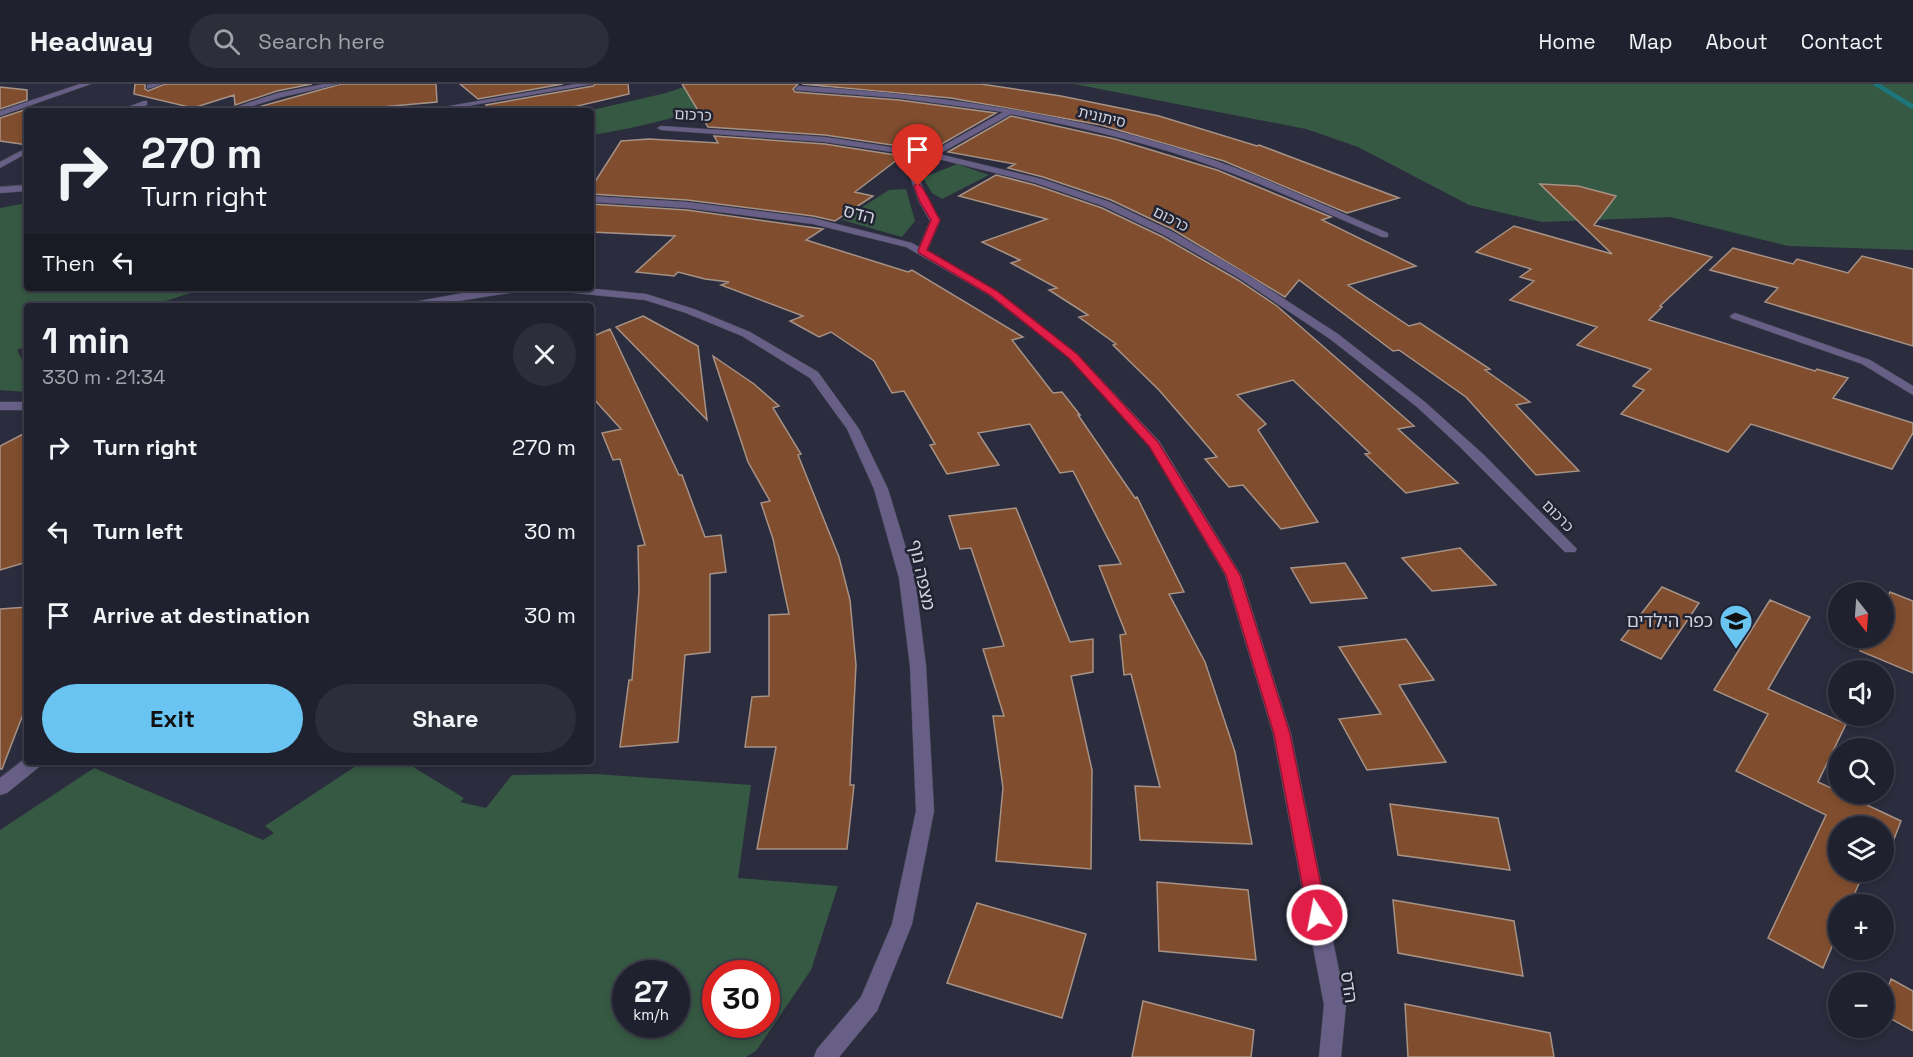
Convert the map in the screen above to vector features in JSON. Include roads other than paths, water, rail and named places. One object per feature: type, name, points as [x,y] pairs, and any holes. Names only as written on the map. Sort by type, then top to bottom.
[{"type":"street","points":[[0,106],[63,84]]},
{"type":"street","points":[[0,114],[87,84]]},
{"type":"street","points":[[150,87],[159,84]]},
{"type":"street","points":[[238,108],[282,95],[335,84]]},
{"type":"street","points":[[528,84],[529,94]]},
{"type":"street","points":[[443,108],[589,84]]},
{"type":"street","name":"סיתונית","points":[[798,88],[852,90],[1009,112],[1127,136],[1198,158],[1384,236]]},
{"type":"street","points":[[130,108],[144,103]]},
{"type":"street","points":[[922,251],[935,220],[924,202],[913,174],[932,155],[1009,112]]},
{"type":"street","name":"כרכום","points":[[661,128],[807,138],[932,155],[1011,174],[1091,198],[1161,230],[1258,285],[1354,351],[1447,427],[1570,549]]},
{"type":"street","points":[[0,165],[24,152]]},
{"type":"street","points":[[0,190],[24,188]]},
{"type":"street","name":"הדס","points":[[594,199],[687,205],[813,221],[909,245],[993,293],[1073,356],[1154,444],[1233,575],[1282,734],[1335,1005],[1330,1057]]},
{"type":"street","points":[[441,303],[509,291]]},
{"type":"street","name":"מצפה נוף","points":[[585,291],[646,297],[690,311],[746,334],[814,375],[853,429],[881,489],[907,578],[918,666],[924,811],[902,924],[869,1004],[825,1057]]},
{"type":"street","points":[[1735,316],[1866,362],[1913,391]]},
{"type":"street","points":[[0,406],[24,406]]},
{"type":"street","points":[[0,788],[29,765]]},
{"type":"waterway","points":[[1876,84],[1913,107]]},
{"type":"place","name":"כפר הילדים","points":[[1736,650]]}]
